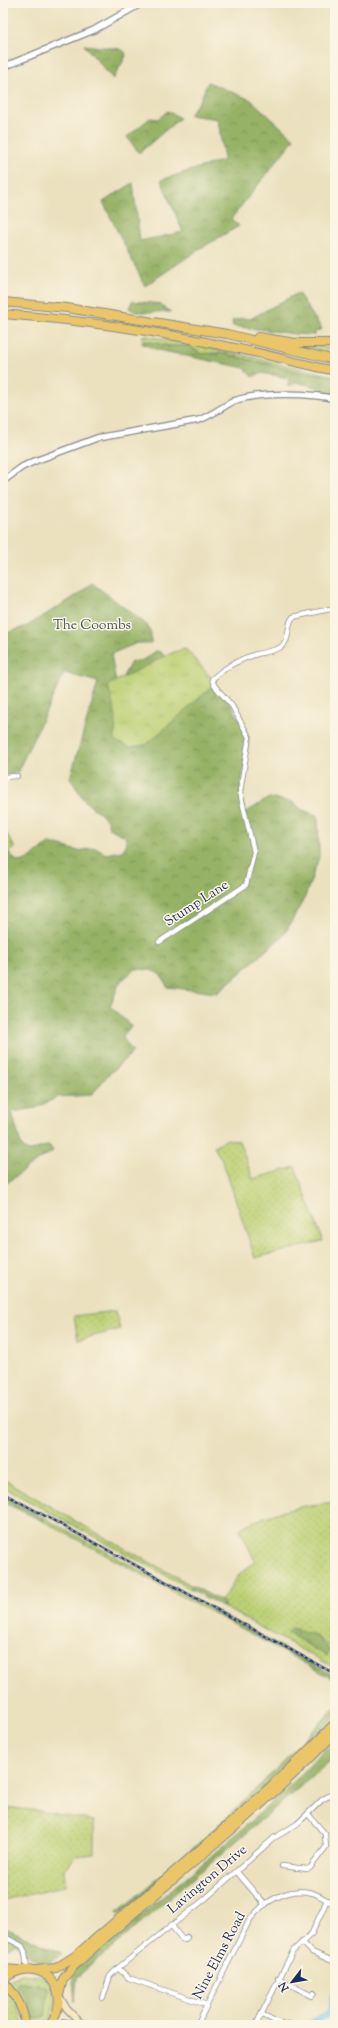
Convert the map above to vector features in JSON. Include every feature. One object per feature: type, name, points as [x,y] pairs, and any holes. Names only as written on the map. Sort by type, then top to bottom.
[{"type":"highway","points":[[3,302],[67,308],[227,334],[296,343],[335,343]]},
{"type":"highway","points":[[3,314],[61,318],[148,331],[226,346],[335,371]]},
{"type":"highway","points":[[227,334],[335,360]]},
{"type":"highway","points":[[3,1969],[32,1970],[56,1968],[75,1956],[236,1819],[284,1775],[335,1723]]},
{"type":"highway","points":[[50,2025],[58,2009],[63,1979],[74,1966],[238,1826],[294,1774],[335,1733]]},
{"type":"highway","points":[[19,1970],[3,1980],[16,1997],[22,2009],[26,2025]]},
{"type":"highway","points":[[32,1970],[51,1980],[59,1996]]},
{"type":"main road","points":[[59,1996],[66,2009],[83,2025]]},
{"type":"main road","points":[[50,2025],[61,2022],[83,2025]]},
{"type":"street","points":[[3,67],[94,30],[142,3]]},
{"type":"street","points":[[3,481],[22,467],[35,461],[97,438],[122,432],[199,420],[210,416],[234,401],[294,395],[335,399]]},
{"type":"street","name":"Stump Lane","points":[[159,942],[246,885],[254,852],[240,792],[249,737],[232,706],[212,679],[224,667],[244,658],[282,647],[286,640],[290,621],[293,617],[335,608]]},
{"type":"street","points":[[3,777],[17,776]]},
{"type":"street","name":"Lavington Drive","points":[[103,1998],[103,1991],[110,1976],[118,1968],[237,1872],[274,1838],[297,1824],[323,1799],[335,1793]]},
{"type":"street","points":[[282,1866],[307,1869],[326,1847],[326,1839],[321,1828],[308,1814]]},
{"type":"street","points":[[286,1872],[288,1867]]},
{"type":"street","points":[[237,1872],[264,1905]]},
{"type":"street","name":"Nine Elms Road","points":[[197,2025],[249,1922],[264,1905],[293,1892],[311,1893],[327,1900],[335,1906]]},
{"type":"street","points":[[256,2025],[291,1950],[312,1933],[327,1900]]},
{"type":"street","points":[[171,1925],[185,1941]]},
{"type":"street","points":[[3,1936],[22,1946],[32,1970]]},
{"type":"street","points":[[302,1942],[312,1952],[335,1961]]},
{"type":"street","points":[[118,1968],[129,1978],[207,2005]]},
{"type":"street","points":[[278,1978],[312,1996]]},
{"type":"street","points":[[261,2014],[287,2025]]},
{"type":"green space","points":[[84,45],[120,49],[125,52],[126,56],[113,79]]},
{"type":"green space","points":[[208,82],[251,100],[294,139],[231,219],[239,226],[201,248],[145,286],[103,202],[133,183],[140,241],[183,232],[161,180],[224,160],[218,119],[189,115],[200,100]]},
{"type":"green space","points":[[168,111],[180,118],[139,153],[127,137],[150,118],[158,119]]},
{"type":"green space","points":[[298,293],[322,329],[315,332],[315,335],[233,326],[232,321],[242,318],[250,319]]},
{"type":"green space","points":[[132,301],[160,304],[171,312],[136,312],[129,308]]},
{"type":"green space","points":[[143,335],[230,352],[333,376],[301,372],[220,353],[201,354],[189,346],[169,346],[145,341],[144,344],[142,344]]},
{"type":"green space","points":[[145,341],[169,346],[189,346],[201,354],[220,353],[301,372],[335,376],[335,397],[325,395],[321,388],[296,382],[288,387],[289,378],[262,373],[252,377],[245,368],[158,350],[144,344]]},
{"type":"green space","points":[[294,346],[328,347],[326,352],[335,353],[335,355]]},
{"type":"green space","name":"The Coombs","points":[[92,583],[147,625],[151,633],[151,643],[137,643],[111,654],[116,683],[120,682],[131,662],[143,660],[156,651],[161,652],[166,658],[146,745],[214,685],[232,706],[249,737],[240,792],[245,813],[269,798],[293,802],[301,809],[318,816],[319,857],[305,897],[284,935],[217,993],[167,987],[162,977],[151,970],[135,969],[120,982],[110,1006],[131,1026],[122,1037],[133,1052],[106,1077],[92,1095],[58,1097],[36,1108],[12,1112],[21,1145],[28,1152],[49,1145],[53,1151],[28,1167],[3,1186],[3,854],[8,851],[17,861],[21,861],[30,858],[51,843],[78,851],[95,848],[106,854],[122,851],[127,844],[125,836],[109,828],[106,819],[84,800],[70,778],[98,682],[64,673],[17,773],[3,775],[3,634],[27,626],[79,594]]},
{"type":"green space","points":[[186,649],[212,679],[214,685],[146,745],[130,747],[115,741],[116,717],[108,685],[174,652]]},
{"type":"green space","points":[[3,827],[15,848],[3,854]]},
{"type":"green space","points":[[227,1139],[239,1141],[253,1179],[295,1167],[323,1241],[255,1258],[223,1162],[214,1147]]},
{"type":"green space","points":[[115,1311],[120,1329],[78,1340],[74,1316]]},
{"type":"green space","points":[[3,1479],[191,1585],[191,1589],[3,1487]]},
{"type":"green space","points":[[3,1496],[44,1518],[43,1521],[3,1502]]},
{"type":"green space","points":[[335,1502],[335,1668],[225,1608],[221,1601],[239,1575],[255,1561],[240,1529],[242,1527],[276,1513],[323,1503]],"holes":[[[292,1628],[317,1637],[321,1640],[327,1645],[327,1655],[288,1633]]]},
{"type":"green space","points":[[44,1518],[212,1609],[213,1613],[43,1521]]},
{"type":"green space","points":[[191,1585],[223,1602],[225,1608],[191,1589]]},
{"type":"green space","points":[[212,1609],[335,1676],[335,1680],[213,1613]]},
{"type":"green space","points":[[292,1628],[315,1636],[330,1651],[327,1656],[288,1633]]},
{"type":"green space","points":[[335,1707],[335,1717],[291,1763],[229,1822],[119,1915],[116,1913],[174,1865],[230,1814],[283,1762]]},
{"type":"green space","points":[[335,1739],[335,1757],[77,1977],[75,2002],[72,1972],[202,1864],[284,1792]]},
{"type":"green space","points":[[3,1808],[34,1810],[94,1821],[94,1854],[77,1856],[64,1869],[65,1882],[67,1884],[54,1889],[3,1900]]},
{"type":"green space","points":[[3,1927],[62,1953],[49,1963],[43,1963],[38,1962],[26,1954],[16,1943],[3,1951]]},
{"type":"green space","points":[[21,1974],[41,1976],[47,1980],[51,1985],[56,2001],[50,2019],[45,2023],[28,2025],[7,1982]],"holes":[[[26,1998],[45,2016],[35,2019]]]},
{"type":"green space","points":[[19,1981],[46,1986],[48,1990],[45,2016],[35,2019],[26,1998],[16,1985]]},
{"type":"green space","points":[[4,1985],[17,2004],[23,2025],[13,2025],[6,2018],[2,2002]]},
{"type":"waterway","points":[[308,2025],[330,2013],[335,1990]]},
{"type":"railway","points":[[3,1493],[335,1674]]}]
